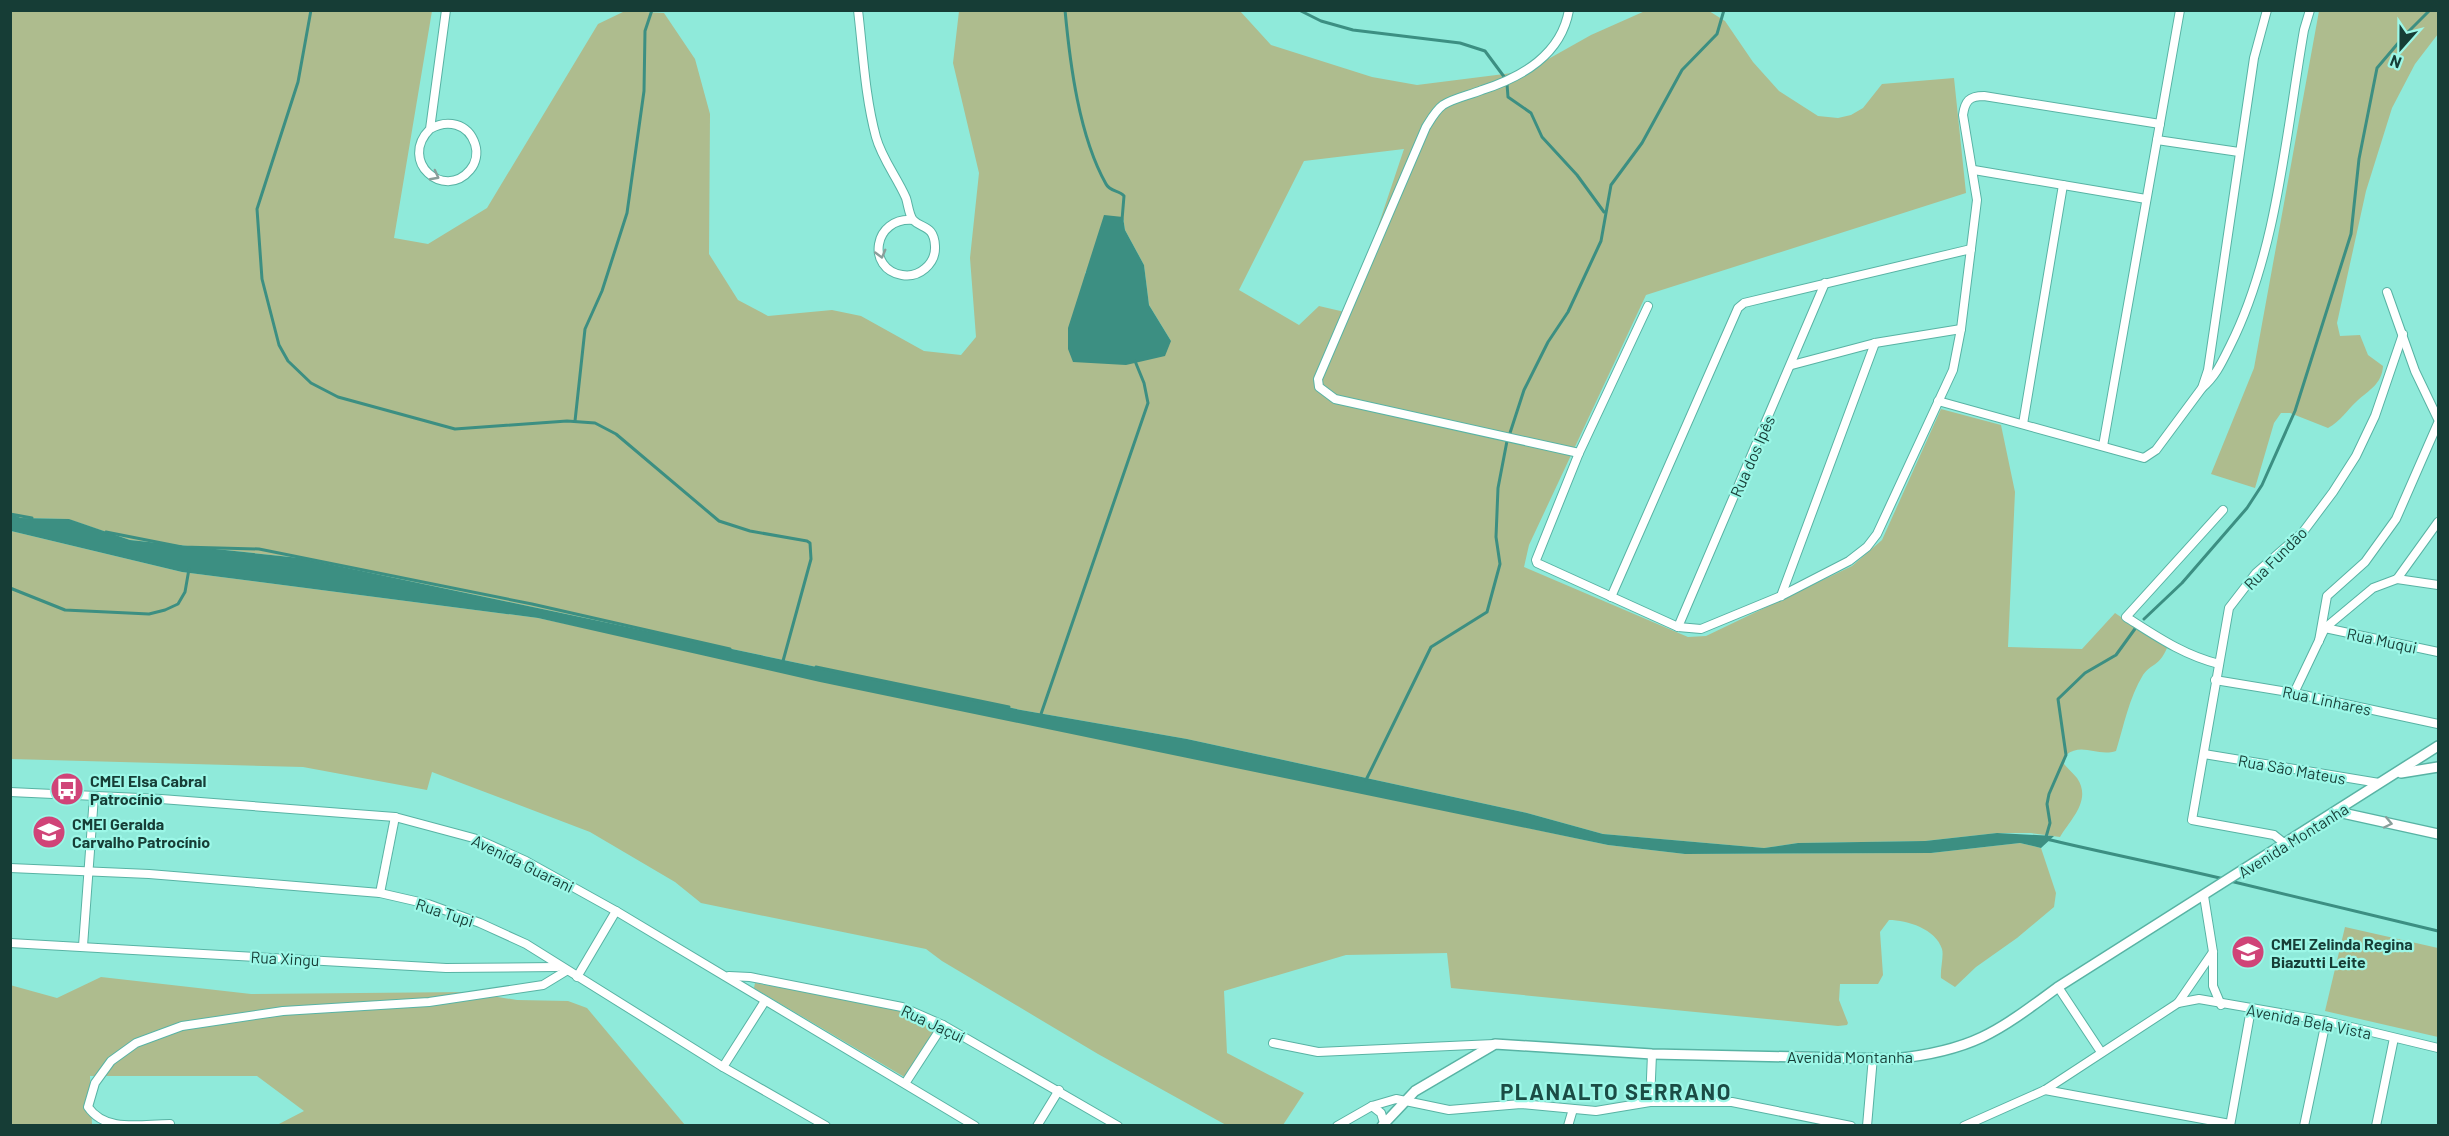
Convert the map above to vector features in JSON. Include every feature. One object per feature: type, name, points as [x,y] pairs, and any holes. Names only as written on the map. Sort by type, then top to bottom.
[{"type":"street","points":[[430,129],[446,123],[463,127],[469,133],[476,148],[476,157],[474,165],[462,177],[445,181],[436,179],[423,168],[418,151],[424,135],[430,129],[446,10]]},
{"type":"street","points":[[858,10],[876,137],[914,220],[929,230],[935,247],[934,256],[923,271],[905,276],[896,274],[882,261],[879,243],[887,227],[904,219],[914,220]]},
{"type":"street","points":[[1569,10],[1557,42],[1543,58],[1524,72],[1500,84],[1446,103],[1426,127],[1318,379],[1319,387],[1335,399],[1579,453]]},
{"type":"street","points":[[2103,446],[2180,10]]},
{"type":"street","points":[[2202,388],[2208,370],[2226,261],[2239,152],[2254,58],[2267,10]]},
{"type":"street","points":[[1938,401],[2144,458],[2151,455],[2202,388],[2214,378],[2246,315],[2268,240],[2304,30],[2310,10]]},
{"type":"street","points":[[1648,306],[1579,453],[1541,541],[1536,560],[1538,563],[1678,627],[1701,629],[1781,596],[1849,561],[1867,547],[1877,534],[1953,370],[1961,329],[1977,200],[1974,170],[1963,115],[1965,103],[1975,96],[2160,124]]},
{"type":"street","points":[[2157,140],[2239,152]]},
{"type":"street","points":[[1974,170],[2146,199]]},
{"type":"street","points":[[2023,424],[2063,185]]},
{"type":"street","points":[[1611,597],[1738,308],[1744,303],[1971,249]]},
{"type":"street","name":"Rua dos Ipês","points":[[1678,627],[1792,366],[1825,283]]},
{"type":"street","points":[[2319,641],[2327,596],[2365,562],[2396,519],[2439,421],[2415,371],[2387,292]]},
{"type":"street","points":[[1792,366],[1875,343],[1961,329]]},
{"type":"street","name":"Rua Fundão","points":[[2284,843],[2274,835],[2192,820],[2229,608],[2256,573],[2303,532],[2356,456],[2375,416],[2403,334]]},
{"type":"street","points":[[1781,596],[1875,343]]},
{"type":"street","points":[[2219,664],[2193,657],[2174,648],[2126,617],[2223,510]]},
{"type":"street","points":[[2397,579],[2439,522]]},
{"type":"street","points":[[2294,693],[2325,628],[2373,588],[2397,579],[2439,585]]},
{"type":"street","name":"Rua Muqui","points":[[2325,628],[2439,652]]},
{"type":"street","name":"Rua Linhares","points":[[2215,680],[2294,693],[2439,724]]},
{"type":"street","name":"Avenida Montanha","points":[[1495,1044],[1652,1054],[1873,1057],[1930,1055],[1966,1046],[2004,1028],[2058,987],[2439,746]]},
{"type":"street","name":"Rua São Mateus","points":[[2204,754],[2379,783]]},
{"type":"street","points":[[2398,773],[2439,767]]},
{"type":"street","name":"Avenida Guarani","points":[[10,792],[395,817],[477,839],[526,861],[616,911],[975,1125]]},
{"type":"street","points":[[83,946],[94,796]]},
{"type":"street","points":[[2338,812],[2439,834]]},
{"type":"street","points":[[380,892],[395,817]]},
{"type":"street","name":"Rua Tupi","points":[[10,868],[149,874],[380,892],[428,904],[480,923],[525,944],[812,1122],[826,1125]]},
{"type":"street","points":[[2204,896],[2213,952],[2213,986],[2221,1005]]},
{"type":"street","points":[[577,977],[616,911]]},
{"type":"street","name":"Rua Xingu","points":[[10,943],[446,968],[562,969]]},
{"type":"street","name":"Avenida Bela Vista","points":[[2178,1003],[2213,952]]},
{"type":"street","points":[[170,1125],[109,1124],[96,1118],[88,1107],[95,1083],[111,1061],[136,1044],[154,1036],[182,1026],[283,1011],[429,1002],[543,985],[562,969]]},
{"type":"street","name":"Rua Jaçuí","points":[[728,976],[750,977],[902,1007],[943,1025],[1118,1125]]},
{"type":"street","points":[[2058,987],[2101,1052]]},
{"type":"street","name":"Avenida Bela Vista","points":[[1964,1125],[2045,1090],[2178,1003],[2199,999],[2221,1005],[2326,1021],[2439,1048]]},
{"type":"street","points":[[723,1067],[765,1001]]},
{"type":"street","points":[[2045,1090],[2230,1125],[2251,1009]]},
{"type":"street","points":[[2304,1125],[2326,1021]]},
{"type":"street","points":[[906,1082],[943,1025]]},
{"type":"street","points":[[2376,1125],[2394,1038]]},
{"type":"street","points":[[1273,1043],[1318,1052],[1495,1044]]},
{"type":"street","points":[[1383,1124],[1406,1100],[1435,1077],[1495,1044]]},
{"type":"street","points":[[1650,1102],[1652,1054]]},
{"type":"street","points":[[1867,1125],[1873,1057]]},
{"type":"street","points":[[1037,1125],[1059,1090]]},
{"type":"street","points":[[1336,1125],[1386,1101],[1406,1100],[1449,1110],[1521,1104],[1596,1111],[1650,1102],[1732,1102],[1851,1125]]},
{"type":"street","points":[[1372,1106],[1381,1113],[1383,1124]]},
{"type":"street","points":[[1568,1125],[1573,1109]]},
{"type":"green space","points":[[10,11],[432,11],[394,238],[428,244],[487,208],[598,24],[625,11],[664,13],[695,59],[710,114],[709,254],[738,300],[768,316],[832,310],[861,316],[924,351],[961,355],[976,337],[970,258],[979,173],[953,63],[959,11],[1240,11],[1271,45],[1372,77],[1417,85],[1527,71],[1591,35],[1645,11],[1709,11],[1725,21],[1753,62],[1779,91],[1818,116],[1838,118],[1851,115],[1863,108],[1882,84],[1954,78],[1966,193],[1646,295],[1529,545],[1524,567],[1688,637],[1706,636],[1852,566],[1882,540],[1941,409],[2001,425],[2015,492],[2008,647],[2082,649],[2115,613],[2167,648],[2161,659],[2146,671],[2138,684],[2116,751],[2078,750],[2066,755],[2064,764],[2077,778],[2082,794],[2078,809],[2060,837],[2031,833],[1997,833],[1925,841],[1798,843],[1764,848],[1603,834],[1527,813],[1187,739],[1021,710],[300,558],[130,540],[68,519],[21,518],[10,514]],"holes":[[[1404,149],[1349,313],[1319,306],[1299,325],[1239,290],[1304,161]],[[1123,217],[1125,230],[1144,265],[1149,305],[1171,341],[1085,273]]]},
{"type":"green space","points":[[2319,11],[2438,11],[2438,34],[2415,64],[2392,108],[2366,191],[2337,323],[2340,336],[2360,335],[2368,355],[2383,366],[2380,378],[2337,422],[2328,428],[2290,413],[2281,413],[2274,423],[2255,488],[2211,474],[2254,368]]},
{"type":"green space","points":[[11,531],[182,572],[538,618],[1608,845],[1685,854],[1931,853],[2020,843],[2041,848],[2056,893],[2054,907],[2017,938],[1976,967],[1955,987],[1941,978],[1942,949],[1934,936],[1912,924],[1889,920],[1880,932],[1883,975],[1878,984],[1840,984],[1839,1000],[1848,1023],[1838,1026],[1451,988],[1447,953],[1346,955],[1224,991],[1227,1053],[1304,1093],[1283,1125],[1226,1125],[1098,1054],[942,961],[926,949],[701,903],[675,882],[590,832],[432,772],[427,790],[303,767],[11,759]]},
{"type":"green space","points":[[2345,927],[2438,948],[2438,1037],[2325,1011]]},
{"type":"green space","points":[[101,977],[251,994],[467,992],[517,1000],[568,1001],[587,1008],[685,1125],[277,1125],[304,1111],[257,1076],[90,1076],[92,1125],[11,1125],[10,985],[57,998]]},
{"type":"green space","points":[[755,983],[898,1009],[935,1030],[906,1078],[754,988]]},
{"type":"water","points":[[1104,215],[1123,217],[1125,230],[1144,265],[1149,305],[1171,341],[1165,356],[1126,365],[1073,362],[1068,349],[1068,328]]},
{"type":"water","points":[[11,514],[21,518],[69,519],[130,540],[300,558],[1021,710],[1187,739],[1527,813],[1603,834],[1764,848],[1798,843],[1925,841],[1997,833],[2054,836],[2041,848],[2020,843],[1931,853],[1685,854],[1608,845],[820,682],[538,618],[182,572],[11,531]]},
{"type":"waterway","points":[[311,10],[298,82],[257,209],[262,279],[279,345],[288,361],[311,383],[338,397],[455,429],[567,421],[595,423],[616,434],[719,521],[750,531],[807,541],[810,543],[811,559],[783,661]]},
{"type":"waterway","points":[[575,421],[585,329],[602,291],[627,213],[644,91],[645,31],[652,10]]},
{"type":"waterway","points":[[1065,10],[1073,76],[1082,122],[1106,184],[1124,196],[1122,220]]},
{"type":"waterway","points":[[1299,10],[1321,21],[1353,30],[1460,43],[1485,51],[1505,78]]},
{"type":"waterway","points":[[1510,433],[1524,390],[1548,342],[1568,312],[1601,241],[1611,185],[1642,143],[1682,70],[1717,34],[1724,10]]},
{"type":"waterway","points":[[2144,619],[2182,583],[2247,508],[2262,485],[2295,411],[2351,234],[2359,159],[2377,68],[2430,10]]},
{"type":"waterway","points":[[1507,84],[1508,97],[1531,113],[1542,137],[1577,175],[1604,212]]},
{"type":"waterway","points":[[1041,714],[1148,403],[1144,383],[1135,361]]},
{"type":"waterway","points":[[1366,780],[1431,647],[1487,612],[1500,564],[1496,537],[1498,488],[1507,441]]},
{"type":"waterway","points":[[10,514],[32,518]]},
{"type":"waterway","points":[[106,532],[182,547],[259,549],[532,604],[730,649]]},
{"type":"waterway","points":[[10,588],[65,610],[149,614],[178,604],[185,592],[189,569]]},
{"type":"waterway","points":[[2046,837],[2050,823],[2047,804],[2049,794],[2066,755],[2058,699],[2085,673],[2116,655],[2137,626]]},
{"type":"waterway","points":[[816,667],[1009,707]]},
{"type":"waterway","points":[[2046,839],[2224,879]]},
{"type":"waterway","points":[[2230,881],[2438,931]]},
{"type":"place","name":"CMEI Elsa Cabral Patrocínio","points":[[67,789]]},
{"type":"place","name":"CMEI Geralda Carvalho Patrocínio","points":[[49,832]]},
{"type":"place","name":"CMEI Zelinda Regina Biazutti Leite","points":[[2248,952]]},
{"type":"district","name":"PLANALTO SERRANO","points":[[1616,1091]]}]
